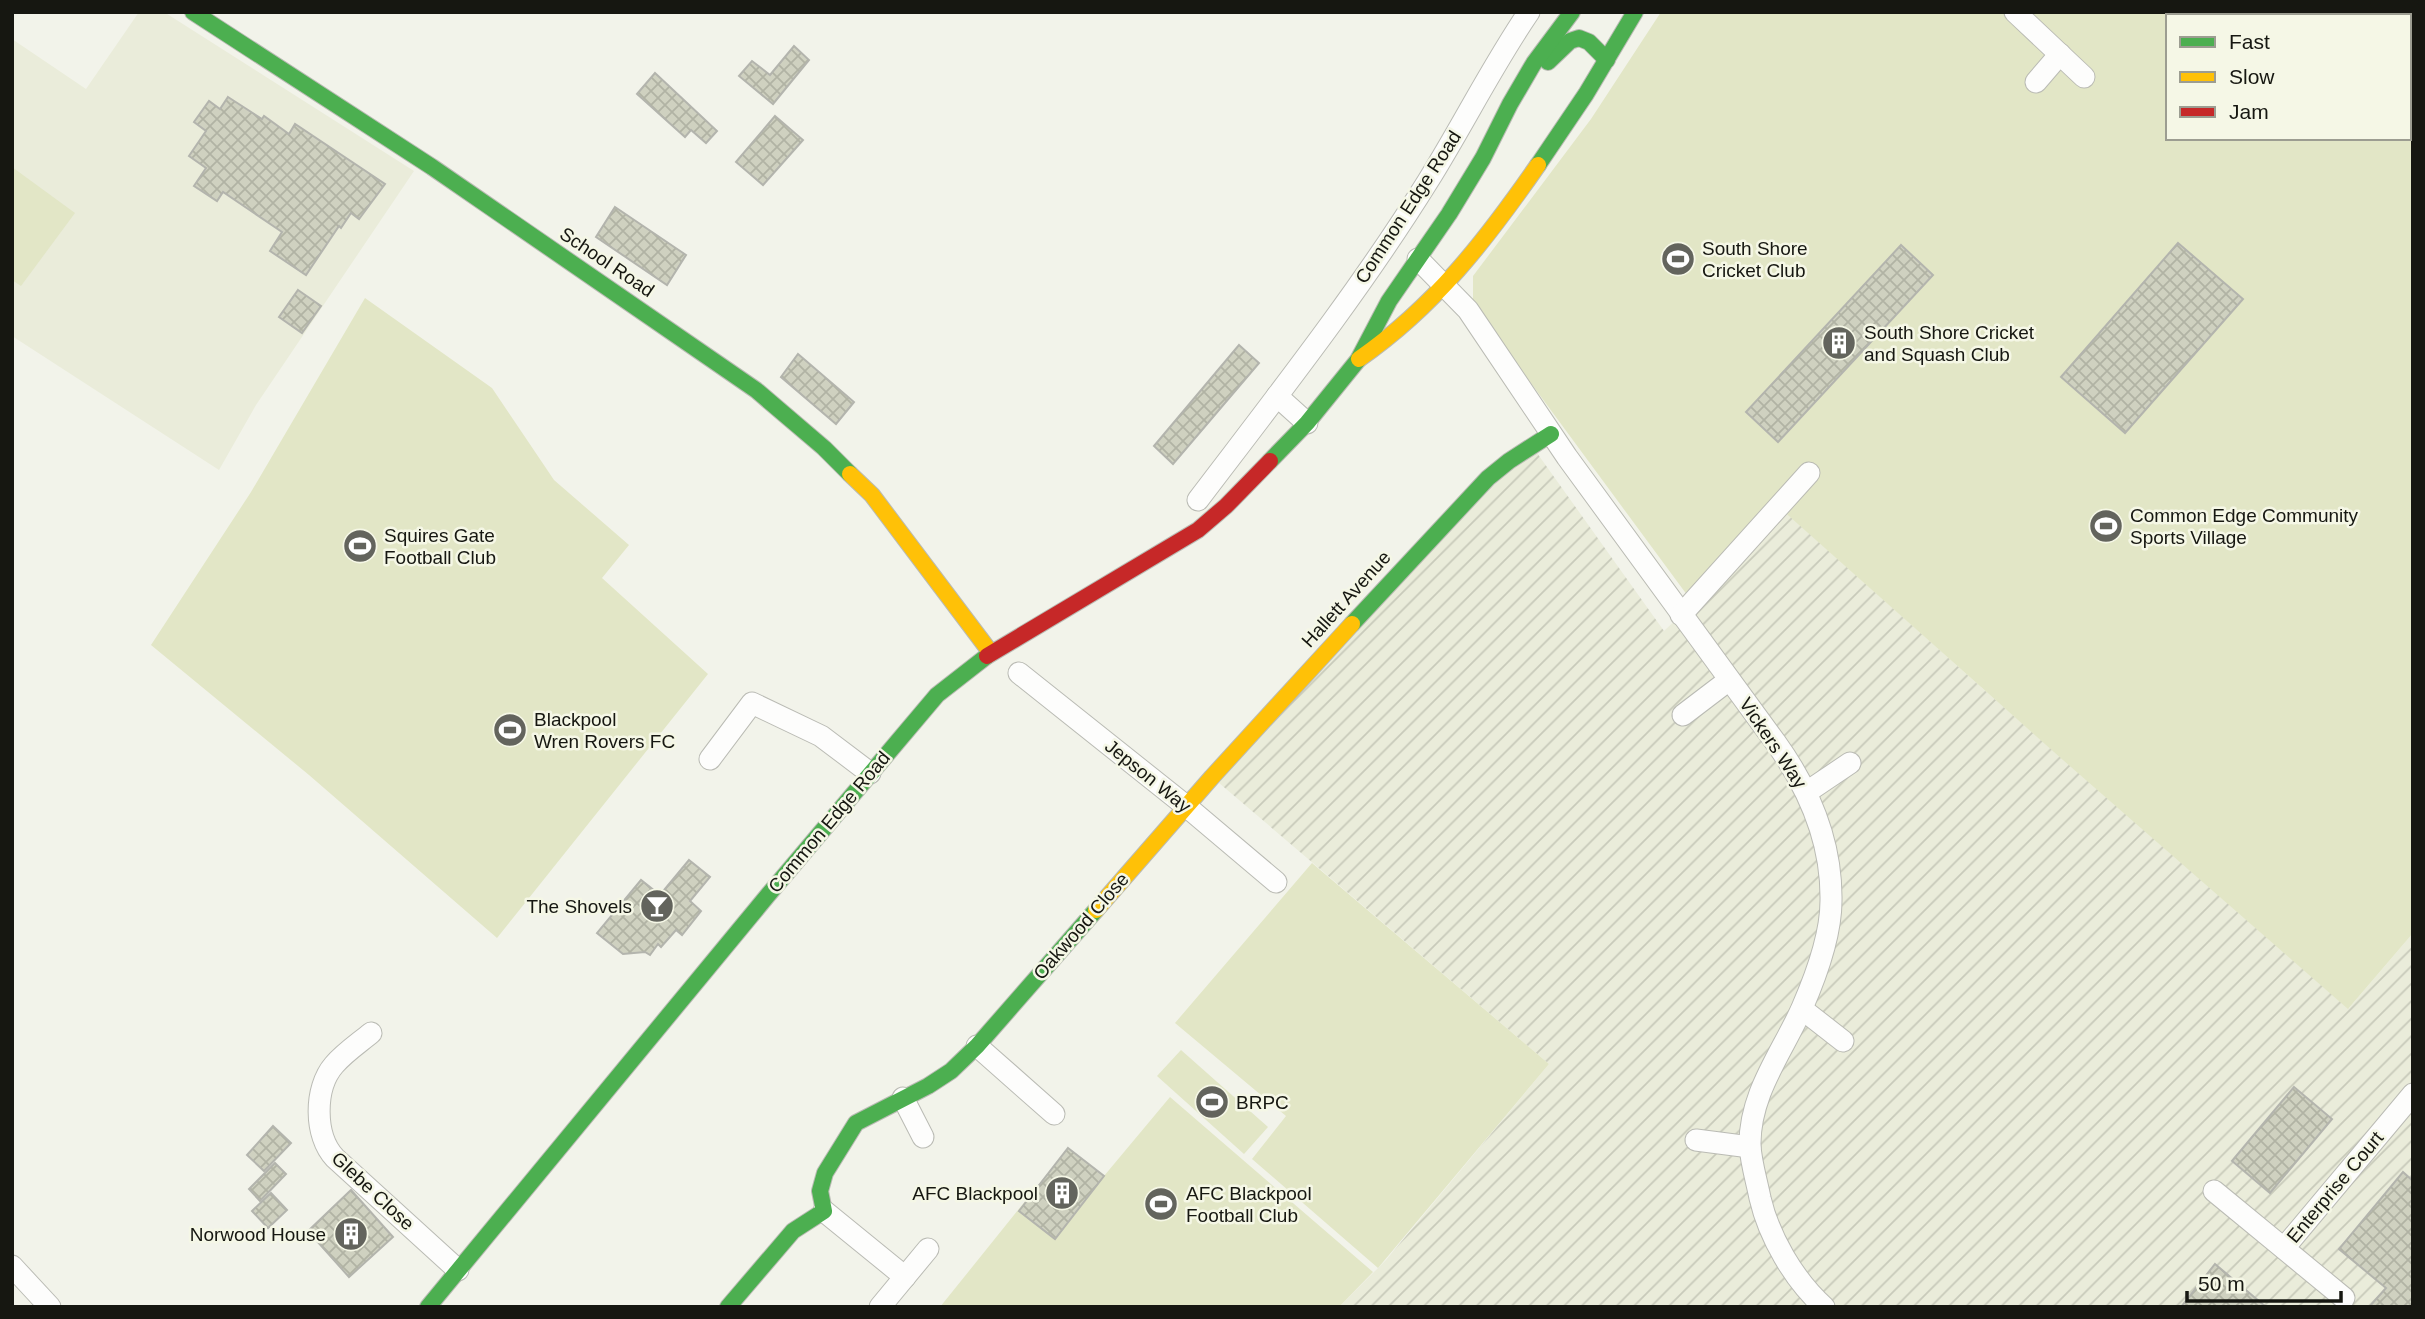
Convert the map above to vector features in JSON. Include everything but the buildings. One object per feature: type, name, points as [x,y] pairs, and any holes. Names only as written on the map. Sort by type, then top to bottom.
[{"type":"main road","name":"School Road","points":[[193,12],[432,167],[756,390],[830,453],[872,495],[991,653]]},
{"type":"main road","name":"Common Edge Road","points":[[428,1307],[937,695],[991,653],[1182,540],[1212,519],[1307,422],[1358,360],[1389,300],[1449,214],[1534,63],[1572,12]]},
{"type":"main road","name":"Common Edge Road","points":[[1358,360],[1385,342],[1429,305],[1461,268],[1565,127],[1635,12]]},
{"type":"main road","points":[[1502,122],[1518,107],[1545,65],[1570,41],[1579,38],[1585,40],[1607,60]]},
{"type":"main road","name":"Hallett Avenue","points":[[1186,806],[1488,478],[1551,434]]},
{"type":"main road","name":"School Road","points":[[952,600],[988,621]]},
{"type":"main road","points":[[1009,628],[1025,632]]},
{"type":"main road","name":"Oakwood Close","points":[[824,1211],[820,1191],[825,1173],[856,1123],[928,1086],[951,1071],[977,1046],[1186,806]]},
{"type":"main road","points":[[728,1307],[793,1231],[824,1211]]},
{"type":"street","name":"Common Edge Road","points":[[1198,500],[1334,320],[1402,221],[1529,12]]},
{"type":"street","points":[[2015,12],[2084,77]]},
{"type":"street","points":[[2036,82],[2060,54]]},
{"type":"street","name":"Vickers Way","points":[[1418,259],[1468,310],[1551,434],[1791,764],[1807,792],[1819,823],[1831,901],[1825,943],[1802,1009],[1759,1094],[1750,1147],[1764,1214],[1784,1257],[1824,1307]]},
{"type":"street","name":"Vickers Way","points":[[1461,268],[1461,287],[1468,310]]},
{"type":"street","points":[[1429,305],[1447,304],[1468,310]]},
{"type":"street","points":[[1277,396],[1307,422]]},
{"type":"street","points":[[1681,615],[1809,473]]},
{"type":"street","name":"Jepson Way","points":[[1019,673],[1186,806],[1276,882]]},
{"type":"street","points":[[1683,715],[1729,680]]},
{"type":"street","points":[[710,759],[752,704],[821,736],[870,773]]},
{"type":"street","points":[[1807,792],[1850,763]]},
{"type":"street","points":[[1802,1009],[1843,1041]]},
{"type":"street","name":"Glebe Close","points":[[371,1032],[334,1065],[326,1078],[320,1111],[325,1144],[335,1158],[458,1270]]},
{"type":"street","points":[[977,1046],[1054,1114]]},
{"type":"street","name":"Enterprise Court","points":[[2284,1248],[2413,1094]]},
{"type":"street","points":[[903,1098],[923,1137]]},
{"type":"street","points":[[1696,1140],[1750,1147]]},
{"type":"street","name":"Enterprise Court","points":[[2214,1191],[2344,1298]]},
{"type":"street","points":[[824,1211],[905,1278]]},
{"type":"street","points":[[880,1307],[928,1249]]},
{"type":"street","points":[[12,1266],[50,1307]]},
{"type":"shaded area","points":[[139,12],[164,12],[414,171],[256,405],[219,470],[12,336],[12,39],[86,89]]},
{"type":"shaded area","points":[[1532,446],[1664,631],[1780,507],[1983,689],[2349,1008],[2413,933],[2413,1307],[1339,1307],[1386,1260],[1549,1064],[1212,777]]},
{"type":"green space","name":"Common Edge Community Sports Village","points":[[1661,12],[2413,12],[2413,933],[2348,1009],[1780,508],[1693,603],[1488,325],[1473,302],[1473,276],[1591,119]]},
{"type":"green space","points":[[12,167],[75,213],[21,286],[12,280]]},
{"type":"green space","points":[[365,298],[492,388],[554,480],[629,545],[602,578],[708,674],[497,938],[309,775],[151,645],[251,492]]},
{"type":"green space","points":[[1312,863],[1549,1064],[1378,1268],[1252,1159],[1286,1116],[1175,1023]]},
{"type":"green space","name":"BRPC","points":[[1181,1050],[1268,1127],[1244,1154],[1157,1076]]},
{"type":"green space","name":"AFC Blackpool Football Club","points":[[1170,1097],[1373,1272],[1339,1307],[940,1307],[1068,1148],[1104,1176]]},
{"type":"traffic: fast","points":[[193,12],[432,167],[756,390],[850,474]]},
{"type":"traffic: fast","points":[[1270,461],[1307,423],[1358,360],[1389,301],[1449,214],[1483,158],[1534,63],[1572,12]]},
{"type":"traffic: fast","points":[[1538,165],[1586,94],[1635,12]]},
{"type":"traffic: fast","points":[[1548,62],[1570,41],[1579,38],[1589,42],[1607,60]]},
{"type":"traffic: fast","points":[[1352,624],[1488,478],[1551,434]]},
{"type":"traffic: fast","points":[[428,1307],[937,695],[987,656]]},
{"type":"traffic: fast","points":[[728,1307],[793,1231],[824,1211],[820,1191],[825,1173],[856,1123],[928,1086],[951,1071],[977,1046],[1096,910]]},
{"type":"traffic: slow","points":[[1359,359],[1412,317],[1458,270],[1538,165]]},
{"type":"traffic: slow","points":[[850,474],[872,495],[991,653]]},
{"type":"traffic: slow","points":[[1096,910],[1212,777],[1352,624]]},
{"type":"traffic: jam","points":[[987,656],[1198,530],[1270,461]]},
{"type":"place","name":"South Shore Cricket Club","points":[[1678,259]]},
{"type":"place","name":"South Shore Cricket and Squash Club","points":[[1839,343]]},
{"type":"place","name":"Common Edge Community Sports Village","points":[[2106,526]]},
{"type":"place","name":"Squires Gate Football Club","points":[[360,546]]},
{"type":"place","name":"Blackpool Wren Rovers FC","points":[[510,730]]},
{"type":"place","name":"The Shovels","points":[[657,906]]},
{"type":"place","name":"BRPC","points":[[1212,1102]]},
{"type":"place","name":"AFC Blackpool","points":[[1062,1193]]},
{"type":"place","name":"AFC Blackpool Football Club","points":[[1161,1204]]},
{"type":"place","name":"Norwood House","points":[[351,1234]]}]
